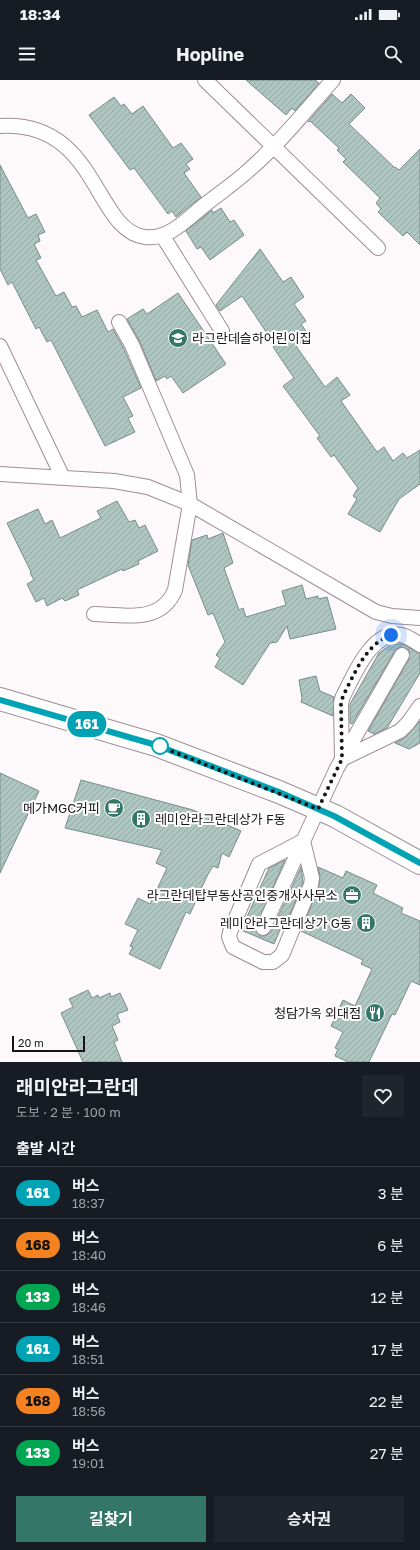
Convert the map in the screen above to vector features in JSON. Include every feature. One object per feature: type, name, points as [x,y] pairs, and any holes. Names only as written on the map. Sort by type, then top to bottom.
[{"type":"street","points":[[0,700],[156,745],[318,809],[372,836],[420,863]]},
{"type":"lane","points":[[205,80],[378,248]]},
{"type":"lane","points":[[0,126],[23,127],[58,140],[71,150],[80,161],[121,225],[140,236],[162,235],[174,229],[250,170],[273,147],[332,80]]},
{"type":"lane","points":[[162,235],[222,330]]},
{"type":"lane","points":[[94,614],[148,615],[156,612],[168,603],[175,590],[190,504],[187,475],[132,345],[119,322]]},
{"type":"lane","points":[[0,346],[63,478]]},
{"type":"lane","points":[[0,474],[132,483],[148,487],[190,504],[376,612],[392,616],[420,618]]},
{"type":"lane","points":[[342,759],[341,704],[343,696],[367,653],[382,639],[391,635],[406,636],[420,645]]},
{"type":"lane","points":[[263,928],[342,759],[402,655]]},
{"type":"lane","points":[[342,759],[400,731],[408,723],[420,706]]},
{"type":"lane","points":[[303,841],[312,878],[311,885],[282,955],[273,962],[263,962],[233,947],[229,937],[230,932],[259,864],[303,841]]},
{"type":"building","points":[[246,80],[315,80],[319,83],[295,111],[292,108],[286,115]]},
{"type":"building","points":[[332,94],[342,103],[351,94],[365,108],[349,124],[395,168],[399,170],[420,149],[420,245],[407,232],[403,236],[378,212],[381,209],[376,203],[380,198],[343,162],[346,159],[337,150],[339,148],[310,121],[308,122]]},
{"type":"building","points":[[114,97],[121,106],[124,104],[132,114],[143,106],[173,148],[181,143],[193,159],[186,164],[190,169],[184,173],[201,197],[176,217],[172,211],[168,214],[134,168],[130,170],[89,115]]},
{"type":"building","points":[[0,165],[28,218],[36,214],[45,232],[38,235],[40,241],[34,244],[41,258],[36,260],[56,296],[64,292],[72,307],[76,306],[82,317],[97,310],[108,332],[113,329],[124,349],[141,388],[123,397],[133,416],[128,418],[135,432],[105,446],[51,340],[47,342],[39,327],[36,329],[12,282],[8,285],[0,269]]},
{"type":"building","points":[[221,208],[230,222],[234,220],[244,235],[210,260],[201,247],[197,249],[186,231],[212,210],[213,213]]},
{"type":"building","points":[[260,249],[283,282],[291,277],[304,297],[294,304],[306,321],[301,324],[310,337],[296,346],[325,387],[337,377],[350,395],[341,401],[377,452],[384,447],[393,461],[403,453],[407,458],[420,450],[420,484],[399,499],[380,532],[348,514],[357,499],[353,496],[358,488],[334,455],[331,457],[317,438],[320,436],[283,386],[294,378],[273,347],[275,345],[242,296],[220,311],[216,305]]},
{"type":"building","points":[[178,293],[226,364],[183,393],[171,376],[167,379],[165,376],[156,381],[140,342],[127,319],[143,309],[147,314]]},
{"type":"building","points":[[117,501],[129,522],[135,520],[139,528],[145,525],[158,551],[138,561],[139,564],[123,571],[122,569],[77,590],[79,595],[65,601],[62,598],[47,606],[44,598],[36,602],[27,584],[34,580],[7,523],[38,509],[45,524],[52,520],[60,538],[101,518],[97,511]]},
{"type":"building","points":[[223,533],[233,563],[224,568],[239,610],[243,608],[246,617],[286,605],[282,591],[302,585],[306,599],[318,596],[318,599],[327,597],[336,629],[290,639],[287,626],[277,642],[270,643],[243,685],[215,667],[220,658],[216,655],[225,642],[213,613],[208,615],[188,565],[192,540],[207,535],[208,539]]},
{"type":"building","points":[[392,644],[403,644],[420,654],[420,673],[387,728],[374,734],[368,731],[409,659],[409,650],[402,647],[395,651],[352,724],[350,723],[350,704],[379,653]]},
{"type":"building","points":[[316,676],[320,691],[334,697],[333,716],[301,702],[302,698],[299,680]]},
{"type":"building","points":[[420,721],[420,743],[409,749],[395,743],[406,737]]},
{"type":"building","points":[[0,773],[39,791],[0,873]]},
{"type":"building","name":"레미안라그란데상가 F동","points":[[81,780],[193,810],[241,831],[229,857],[222,853],[218,868],[213,866],[207,876],[190,914],[186,912],[160,969],[129,954],[133,947],[130,946],[138,930],[125,924],[138,898],[150,904],[167,868],[156,863],[162,850],[65,828]]},
{"type":"building","points":[[285,860],[255,928],[260,936],[264,936],[271,932],[301,867],[303,883],[286,924],[283,923],[274,944],[241,930],[269,868]]},
{"type":"building","points":[[318,867],[343,878],[346,871],[377,885],[373,893],[403,908],[401,913],[420,921],[420,985],[411,981],[395,1015],[392,1014],[369,1062],[348,1062],[335,1056],[338,1049],[335,1048],[343,1032],[331,1026],[343,1000],[355,1006],[372,969],[361,964],[363,960],[301,931],[319,886],[320,876]]},
{"type":"building","points":[[88,990],[92,998],[98,995],[99,998],[110,993],[111,997],[120,993],[128,1010],[117,1014],[120,1022],[112,1026],[118,1040],[114,1042],[122,1062],[83,1062],[61,1013],[73,1007],[69,999]]},
{"type":"bus line","name":"161","points":[[0,700],[88,724],[156,745],[279,792],[334,816],[420,863]]},
{"type":"place","name":"라그란데슬하어린이집","points":[[178,338]]},
{"type":"place","name":"메가MGC커피","points":[[114,808]]},
{"type":"place","name":"레미안라그란데상가 F동","points":[[141,819]]},
{"type":"place","name":"라그란데탑부동산공인중개사사무소","points":[[352,895]]},
{"type":"place","name":"레미안라그란데상가 G동","points":[[366,923]]},
{"type":"place","name":"청담가옥 외대점","points":[[375,1013]]},
{"type":"route","points":[[160,746],[156,745],[279,792],[318,809],[342,759],[341,704],[343,696],[367,653],[376,643],[391,635]]}]
